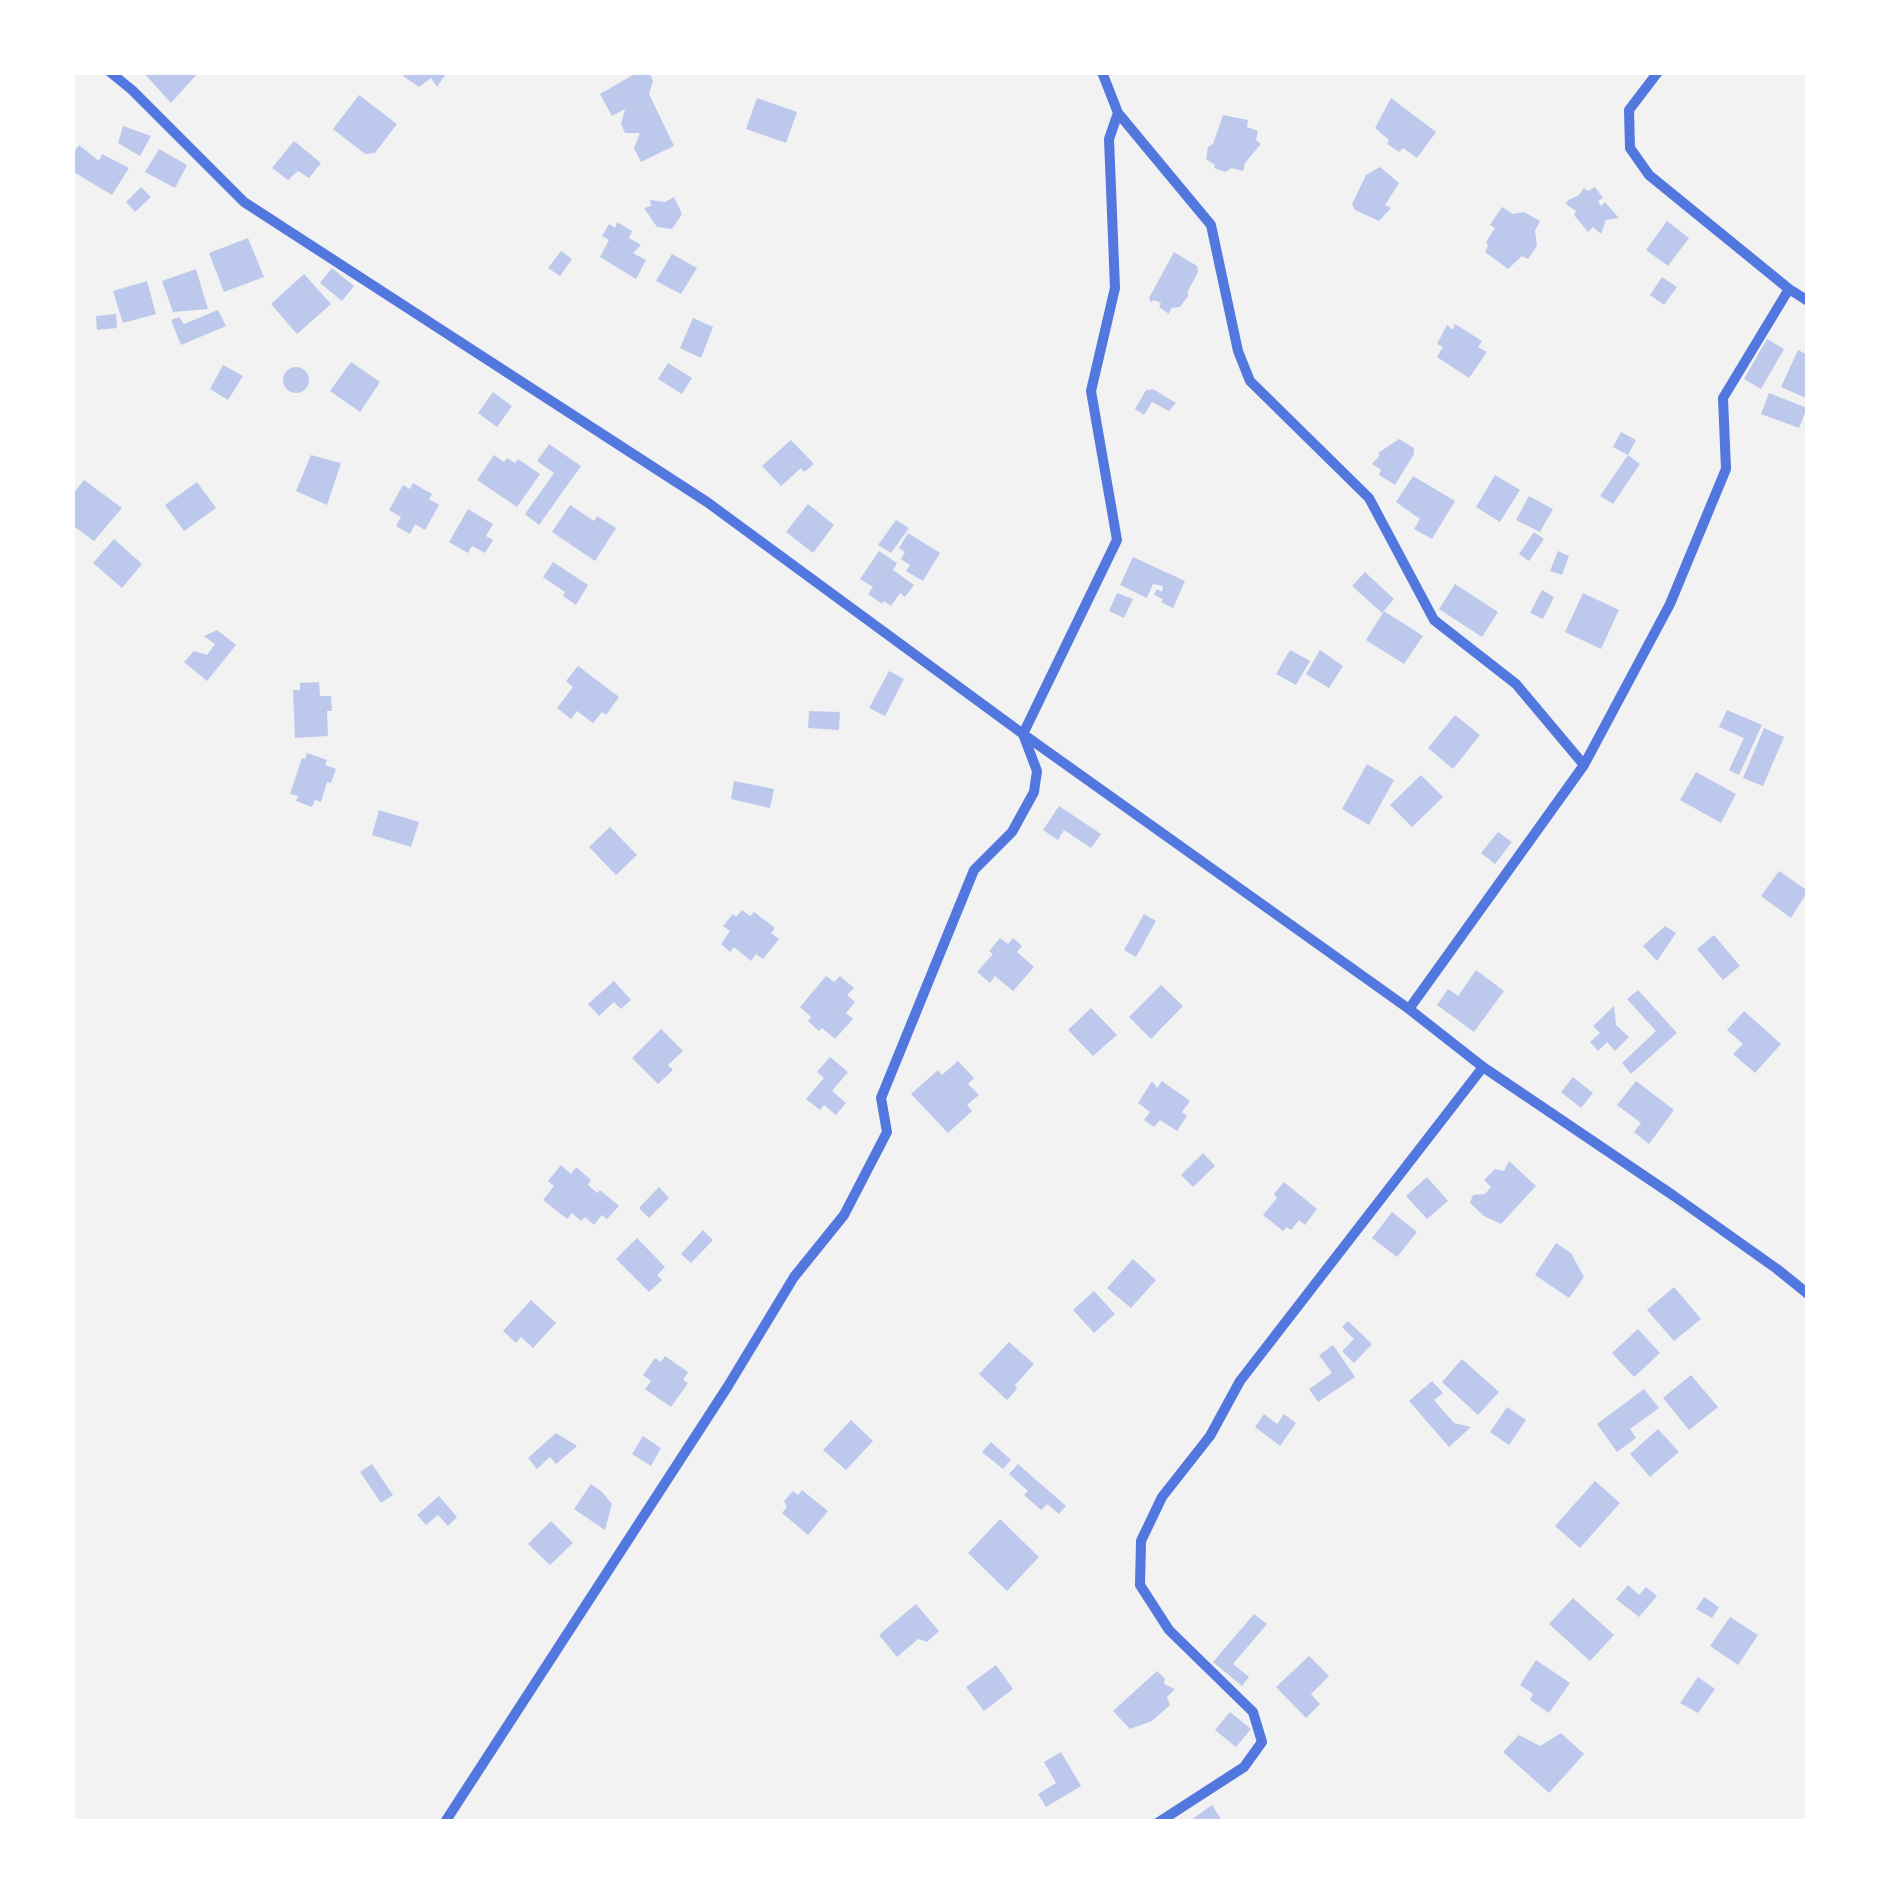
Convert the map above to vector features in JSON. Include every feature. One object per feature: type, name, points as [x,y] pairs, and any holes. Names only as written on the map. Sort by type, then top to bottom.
[{"type":"street","points":[[110,72],[244,202],[706,502],[1484,1066],[1674,1196],[1808,1294]]},
{"type":"street","points":[[1102,72],[1118,114],[1211,225],[1238,351],[1250,382],[1369,498],[1434,620],[1516,684],[1584,765]]},
{"type":"street","points":[[1658,72],[1629,110],[1630,148],[1649,175],[1808,301]]},
{"type":"street","points":[[445,1822],[728,1386],[794,1277],[844,1214],[887,1132],[881,1098],[974,870],[1012,832],[1034,792],[1037,771],[1024,734],[1117,540],[1092,391],[1115,288],[1109,139],[1118,114]]},
{"type":"street","points":[[1409,1010],[1584,765],[1670,604],[1726,470],[1723,398],[1789,289]]},
{"type":"street","points":[[1159,1822],[1244,1767],[1262,1742],[1254,1712],[1169,1630],[1140,1585],[1140,1541],[1162,1496],[1210,1436],[1240,1381],[1484,1066]]},
{"type":"building","points":[[143,72],[199,72],[171,103]]},
{"type":"building","points":[[405,72],[447,72],[437,87],[431,78],[419,87],[403,76]]},
{"type":"building","points":[[638,72],[649,72],[653,81],[649,94],[674,146],[641,162],[634,148],[640,133],[625,133],[621,124],[625,109],[612,116],[600,94]]},
{"type":"building","points":[[359,95],[397,124],[375,153],[365,154],[333,129]]},
{"type":"building","points":[[757,98],[797,112],[786,143],[746,129]]},
{"type":"building","points":[[1391,98],[1436,132],[1417,158],[1403,148],[1399,152],[1387,144],[1389,140],[1375,128]]},
{"type":"building","points":[[1223,115],[1248,120],[1247,127],[1258,131],[1256,140],[1261,144],[1243,171],[1232,168],[1225,172],[1206,159]]},
{"type":"building","points":[[123,126],[151,136],[140,156],[118,143]]},
{"type":"building","points":[[294,141],[321,163],[309,178],[298,171],[288,180],[272,168]]},
{"type":"building","points":[[79,145],[99,161],[102,154],[129,168],[112,195],[72,171],[72,155]]},
{"type":"building","points":[[159,149],[187,165],[175,188],[145,172]]},
{"type":"building","points":[[1380,167],[1399,183],[1385,205],[1391,208],[1379,221],[1355,210],[1352,204],[1366,175]]},
{"type":"building","points":[[141,187],[151,197],[135,212],[126,202]]},
{"type":"building","points":[[1595,187],[1603,198],[1598,201],[1601,206],[1605,202],[1619,218],[1606,220],[1601,234],[1593,227],[1588,232],[1574,215],[1576,211],[1566,204],[1584,188],[1588,191]]},
{"type":"building","points":[[674,197],[682,214],[672,229],[657,227],[644,208],[651,206],[650,200],[665,202]]},
{"type":"building","points":[[1502,207],[1540,221],[1535,231],[1537,246],[1528,259],[1522,256],[1508,269],[1485,252],[1495,228],[1490,225]]},
{"type":"building","points":[[1667,221],[1689,238],[1668,266],[1646,250]]},
{"type":"building","points":[[617,222],[632,231],[629,238],[641,245],[633,253],[646,260],[636,279],[600,257],[609,240],[602,236],[609,224],[615,228]]},
{"type":"building","points":[[248,238],[264,277],[224,292],[209,253]]},
{"type":"building","points":[[561,251],[572,259],[560,276],[548,268]]},
{"type":"building","points":[[1174,252],[1197,266],[1198,272],[1188,296],[1169,314],[1159,307],[1161,303],[1149,298]]},
{"type":"building","points":[[672,254],[697,268],[681,294],[656,281]]},
{"type":"building","points":[[332,268],[354,286],[342,301],[320,283]]},
{"type":"building","points":[[196,269],[208,309],[173,312],[162,281]]},
{"type":"building","points":[[304,274],[331,304],[297,334],[271,304]]},
{"type":"building","points":[[1662,277],[1677,287],[1664,305],[1650,295]]},
{"type":"building","points":[[147,281],[156,314],[123,323],[113,291]]},
{"type":"building","points":[[218,310],[226,326],[181,345],[171,320],[179,317],[184,324]]},
{"type":"building","points":[[116,314],[117,328],[97,330],[96,316]]},
{"type":"building","points":[[693,318],[713,327],[701,358],[680,348]]},
{"type":"building","points":[[1455,324],[1482,341],[1478,347],[1487,352],[1469,378],[1437,357],[1443,347],[1437,344],[1447,325],[1453,330]]},
{"type":"building","points":[[1767,339],[1784,349],[1761,389],[1744,379]]},
{"type":"building","points":[[1798,350],[1808,355],[1808,399],[1781,387]]},
{"type":"building","points":[[351,362],[380,382],[360,412],[330,391]]},
{"type":"building","points":[[668,363],[692,378],[682,394],[658,379]]},
{"type":"building","points":[[223,365],[243,376],[228,400],[210,389]]},
{"type":"building","points":[[296,367],[305,371],[309,380],[305,389],[296,393],[287,389],[283,380],[287,371]]},
{"type":"building","points":[[1153,389],[1176,403],[1169,411],[1152,402],[1144,415],[1135,409],[1146,390]]},
{"type":"building","points":[[493,392],[512,406],[497,427],[478,413]]},
{"type":"building","points":[[1769,393],[1807,408],[1799,428],[1761,414]]},
{"type":"building","points":[[1621,432],[1636,440],[1628,455],[1613,447]]},
{"type":"building","points":[[1399,439],[1414,448],[1414,454],[1395,485],[1379,475],[1381,470],[1372,464],[1378,453]]},
{"type":"building","points":[[791,440],[814,464],[804,472],[801,468],[781,486],[762,466]]},
{"type":"building","points":[[549,444],[581,466],[539,525],[525,514],[554,473],[537,461]]},
{"type":"building","points":[[311,455],[341,463],[327,505],[296,491]]},
{"type":"building","points":[[494,455],[504,462],[507,458],[515,463],[518,459],[540,474],[517,507],[477,480]]},
{"type":"building","points":[[1628,455],[1640,464],[1613,504],[1600,496]]},
{"type":"building","points":[[1495,475],[1520,490],[1500,522],[1476,507]]},
{"type":"building","points":[[1413,476],[1455,501],[1432,539],[1414,529],[1420,519],[1396,502]]},
{"type":"building","points":[[84,480],[122,508],[94,541],[72,525],[72,495]]},
{"type":"building","points":[[197,482],[216,508],[184,531],[165,505]]},
{"type":"building","points":[[413,483],[432,494],[429,499],[439,505],[425,530],[415,524],[410,534],[396,526],[401,517],[389,510],[403,485],[410,489]]},
{"type":"building","points":[[1529,496],[1553,509],[1540,532],[1516,520]]},
{"type":"building","points":[[808,504],[834,525],[813,553],[786,532]]},
{"type":"building","points":[[570,505],[594,521],[597,516],[616,528],[595,561],[552,532]]},
{"type":"building","points":[[468,509],[493,524],[486,536],[493,540],[485,553],[472,546],[468,553],[449,542]]},
{"type":"building","points":[[896,520],[909,528],[891,553],[878,545]]},
{"type":"building","points":[[1534,532],[1544,539],[1529,561],[1519,554]]},
{"type":"building","points":[[908,533],[940,553],[923,581],[906,571],[910,565],[901,559],[905,552],[899,548]]},
{"type":"building","points":[[114,539],[142,564],[122,588],[93,563]]},
{"type":"building","points":[[879,551],[897,563],[893,570],[914,585],[905,597],[900,593],[891,606],[868,594],[873,587],[860,579]]},
{"type":"building","points":[[1558,551],[1569,556],[1562,575],[1550,571]]},
{"type":"building","points":[[1133,557],[1185,581],[1173,608],[1154,595],[1157,589],[1162,592],[1163,586],[1153,584],[1147,598],[1120,585]]},
{"type":"building","points":[[553,562],[588,585],[576,605],[543,577]]},
{"type":"building","points":[[1365,572],[1394,599],[1382,613],[1352,586]]},
{"type":"building","points":[[1455,584],[1498,612],[1482,637],[1439,609]]},
{"type":"building","points":[[1542,590],[1554,597],[1543,619],[1530,613]]},
{"type":"building","points":[[1117,593],[1133,599],[1124,618],[1109,611]]},
{"type":"building","points":[[1583,593],[1619,610],[1601,649],[1565,632]]},
{"type":"building","points":[[1384,611],[1423,636],[1404,664],[1366,640]]},
{"type":"building","points":[[217,630],[236,645],[207,681],[184,662],[194,651],[207,655],[215,644],[204,636]]},
{"type":"building","points":[[1290,650],[1310,661],[1296,685],[1276,674]]},
{"type":"building","points":[[1320,650],[1343,666],[1329,688],[1306,674]]},
{"type":"building","points":[[578,666],[619,697],[606,715],[602,712],[593,723],[577,711],[571,719],[557,708],[573,687],[566,681]]},
{"type":"building","points":[[889,671],[904,679],[885,716],[869,708]]},
{"type":"building","points":[[319,682],[320,696],[331,696],[328,736],[295,738],[293,690],[300,690],[300,683]]},
{"type":"building","points":[[1727,710],[1762,725],[1739,775],[1729,770],[1744,738],[1719,727]]},
{"type":"building","points":[[809,711],[840,712],[839,730],[808,728]]},
{"type":"building","points":[[1455,715],[1480,735],[1453,769],[1428,748]]},
{"type":"building","points":[[1764,728],[1784,737],[1763,786],[1743,778]]},
{"type":"building","points":[[307,753],[327,760],[325,765],[336,769],[321,802],[315,800],[312,807],[290,794]]},
{"type":"building","points":[[1367,764],[1394,780],[1369,825],[1342,809]]},
{"type":"building","points":[[1696,772],[1736,794],[1721,823],[1680,800]]},
{"type":"building","points":[[1421,775],[1443,797],[1412,827],[1390,805]]},
{"type":"building","points":[[734,781],[774,789],[770,808],[731,799]]},
{"type":"building","points":[[1059,806],[1101,834],[1091,848],[1064,830],[1058,840],[1043,830]]},
{"type":"building","points":[[379,810],[419,822],[411,847],[372,835]]},
{"type":"building","points":[[610,827],[637,855],[616,875],[589,847]]},
{"type":"building","points":[[1498,832],[1512,842],[1495,864],[1481,853]]},
{"type":"building","points":[[1779,871],[1808,891],[1791,918],[1761,896]]},
{"type":"building","points":[[742,910],[750,916],[754,912],[775,928],[771,933],[779,939],[763,959],[756,954],[751,961],[734,947],[730,952],[721,944],[730,931],[723,926]]},
{"type":"building","points":[[1144,914],[1156,921],[1136,957],[1124,950]]},
{"type":"building","points":[[1665,926],[1676,933],[1657,961],[1643,946]]},
{"type":"building","points":[[1714,935],[1740,966],[1723,980],[1697,949]]},
{"type":"building","points":[[1000,938],[1008,944],[1013,938],[1022,946],[1017,952],[1034,967],[1013,991],[995,976],[990,983],[977,972],[993,954],[989,951]]},
{"type":"building","points":[[1476,970],[1504,991],[1474,1032],[1437,1005],[1448,989],[1458,996]]},
{"type":"building","points":[[826,976],[834,982],[840,976],[854,988],[847,995],[855,1002],[846,1013],[853,1019],[835,1039],[808,1021],[811,1017],[800,1007]]},
{"type":"building","points":[[614,981],[631,1000],[621,1009],[614,1002],[599,1016],[588,1004]]},
{"type":"building","points":[[1161,985],[1183,1006],[1151,1039],[1129,1017]]},
{"type":"building","points":[[1638,990],[1677,1033],[1631,1074],[1622,1063],[1656,1031],[1627,999]]},
{"type":"building","points":[[1614,1006],[1616,1025],[1629,1037],[1615,1051],[1607,1042],[1598,1051],[1590,1042],[1600,1033],[1593,1026]]},
{"type":"building","points":[[1091,1008],[1117,1035],[1093,1056],[1068,1030]]},
{"type":"building","points":[[1744,1011],[1781,1044],[1755,1073],[1733,1054],[1743,1044],[1727,1030]]},
{"type":"building","points":[[661,1029],[683,1051],[668,1065],[673,1070],[658,1084],[632,1058]]},
{"type":"building","points":[[830,1057],[848,1072],[832,1091],[846,1103],[836,1115],[824,1105],[820,1110],[806,1099],[824,1078],[817,1072]]},
{"type":"building","points":[[958,1061],[974,1078],[968,1084],[979,1095],[967,1105],[972,1111],[948,1133],[911,1094],[938,1070],[942,1075]]},
{"type":"building","points":[[1573,1077],[1593,1093],[1581,1108],[1561,1092]]},
{"type":"building","points":[[1152,1081],[1157,1088],[1162,1081],[1190,1101],[1182,1112],[1187,1116],[1177,1131],[1160,1120],[1154,1127],[1144,1120],[1150,1112],[1138,1103]]},
{"type":"building","points":[[1636,1081],[1674,1110],[1649,1144],[1634,1132],[1641,1123],[1617,1105]]},
{"type":"building","points":[[1203,1153],[1215,1166],[1193,1187],[1181,1175]]},
{"type":"building","points":[[1509,1161],[1536,1186],[1501,1224],[1470,1203],[1473,1195],[1485,1194],[1491,1187],[1484,1180],[1495,1169],[1504,1171]]},
{"type":"building","points":[[561,1165],[571,1174],[576,1167],[591,1180],[588,1185],[619,1206],[607,1219],[602,1215],[594,1225],[572,1213],[567,1219],[543,1200],[554,1186],[548,1181]]},
{"type":"building","points":[[1427,1177],[1448,1201],[1427,1219],[1406,1196]]},
{"type":"building","points":[[1284,1182],[1317,1209],[1305,1225],[1299,1220],[1291,1230],[1286,1227],[1283,1231],[1263,1215]]},
{"type":"building","points":[[659,1187],[669,1198],[649,1218],[639,1208]]},
{"type":"building","points":[[1392,1212],[1417,1232],[1397,1257],[1372,1238]]},
{"type":"building","points":[[703,1230],[713,1240],[691,1263],[681,1254]]},
{"type":"building","points":[[637,1238],[665,1267],[657,1275],[662,1280],[649,1292],[616,1259]]},
{"type":"building","points":[[1556,1243],[1571,1253],[1584,1277],[1569,1298],[1535,1275]]},
{"type":"building","points":[[1133,1259],[1156,1280],[1131,1308],[1107,1288]]},
{"type":"building","points":[[1674,1287],[1701,1319],[1674,1341],[1647,1310]]},
{"type":"building","points":[[1094,1291],[1115,1314],[1094,1333],[1073,1310]]},
{"type":"building","points":[[531,1300],[556,1323],[533,1348],[521,1337],[516,1343],[503,1331]]},
{"type":"building","points":[[1348,1321],[1372,1344],[1354,1363],[1342,1351],[1354,1339],[1342,1327]]},
{"type":"building","points":[[1638,1329],[1660,1353],[1634,1377],[1612,1353]]},
{"type":"building","points":[[1009,1342],[1034,1364],[1007,1400],[979,1374]]},
{"type":"building","points":[[1333,1345],[1355,1377],[1318,1402],[1309,1389],[1332,1373],[1319,1355]]},
{"type":"building","points":[[665,1356],[688,1372],[683,1380],[688,1383],[671,1407],[645,1389],[651,1381],[643,1375],[655,1358],[661,1362]]},
{"type":"building","points":[[1462,1359],[1499,1392],[1478,1415],[1442,1382]]},
{"type":"building","points":[[1691,1375],[1718,1407],[1689,1430],[1663,1398]]},
{"type":"building","points":[[1432,1381],[1443,1393],[1434,1400],[1454,1423],[1471,1427],[1449,1447],[1409,1401]]},
{"type":"building","points":[[1644,1389],[1659,1408],[1630,1429],[1636,1438],[1617,1452],[1597,1424]]},
{"type":"building","points":[[1507,1407],[1526,1420],[1509,1445],[1490,1432]]},
{"type":"building","points":[[1264,1414],[1277,1424],[1284,1414],[1296,1423],[1280,1446],[1255,1427]]},
{"type":"building","points":[[851,1420],[873,1441],[846,1470],[823,1450]]},
{"type":"building","points":[[1658,1429],[1679,1452],[1650,1477],[1630,1454]]},
{"type":"building","points":[[556,1433],[577,1446],[556,1464],[550,1457],[537,1469],[528,1458]]},
{"type":"building","points":[[643,1436],[661,1448],[651,1466],[632,1454]]},
{"type":"building","points":[[991,1442],[1011,1460],[1003,1469],[982,1452]]},
{"type":"building","points":[[372,1464],[393,1495],[381,1503],[360,1472]]},
{"type":"building","points":[[1018,1464],[1066,1506],[1059,1514],[1047,1504],[1041,1510],[1024,1495],[1028,1491],[1009,1474]]},
{"type":"building","points":[[1595,1481],[1620,1503],[1580,1548],[1555,1526]]},
{"type":"building","points":[[591,1484],[612,1504],[605,1530],[574,1509]]},
{"type":"building","points":[[802,1490],[828,1511],[808,1535],[782,1513],[787,1507],[784,1501],[793,1491],[798,1495]]},
{"type":"building","points":[[439,1496],[457,1517],[448,1526],[438,1515],[426,1525],[417,1515]]},
{"type":"building","points":[[1000,1519],[1039,1557],[1007,1591],[968,1553]]},
{"type":"building","points":[[551,1521],[573,1543],[550,1565],[528,1544]]},
{"type":"building","points":[[1628,1585],[1639,1595],[1646,1587],[1657,1596],[1639,1617],[1616,1599]]},
{"type":"building","points":[[1704,1597],[1719,1607],[1712,1618],[1696,1609]]},
{"type":"building","points":[[1573,1598],[1614,1635],[1590,1661],[1549,1624]]},
{"type":"building","points":[[916,1604],[939,1631],[927,1642],[918,1639],[897,1657],[879,1635]]},
{"type":"building","points":[[1254,1614],[1267,1624],[1233,1664],[1249,1677],[1242,1686],[1213,1662]]},
{"type":"building","points":[[1730,1617],[1758,1635],[1738,1665],[1710,1646]]},
{"type":"building","points":[[1309,1656],[1329,1676],[1311,1694],[1320,1704],[1306,1718],[1276,1687]]},
{"type":"building","points":[[1536,1660],[1570,1683],[1549,1713],[1530,1700],[1533,1694],[1520,1685]]},
{"type":"building","points":[[996,1665],[1013,1689],[984,1711],[966,1687]]},
{"type":"building","points":[[1157,1671],[1165,1679],[1164,1684],[1175,1689],[1167,1697],[1170,1705],[1152,1721],[1130,1729],[1113,1711]]},
{"type":"building","points":[[1698,1677],[1715,1689],[1698,1713],[1680,1703]]},
{"type":"building","points":[[1230,1712],[1251,1729],[1236,1747],[1215,1730]]},
{"type":"building","points":[[1561,1733],[1584,1754],[1549,1793],[1503,1752],[1519,1735],[1540,1746]]},
{"type":"building","points":[[1061,1752],[1081,1786],[1046,1807],[1038,1794],[1056,1783],[1044,1762]]},
{"type":"building","points":[[1212,1805],[1223,1822],[1188,1822]]}]
